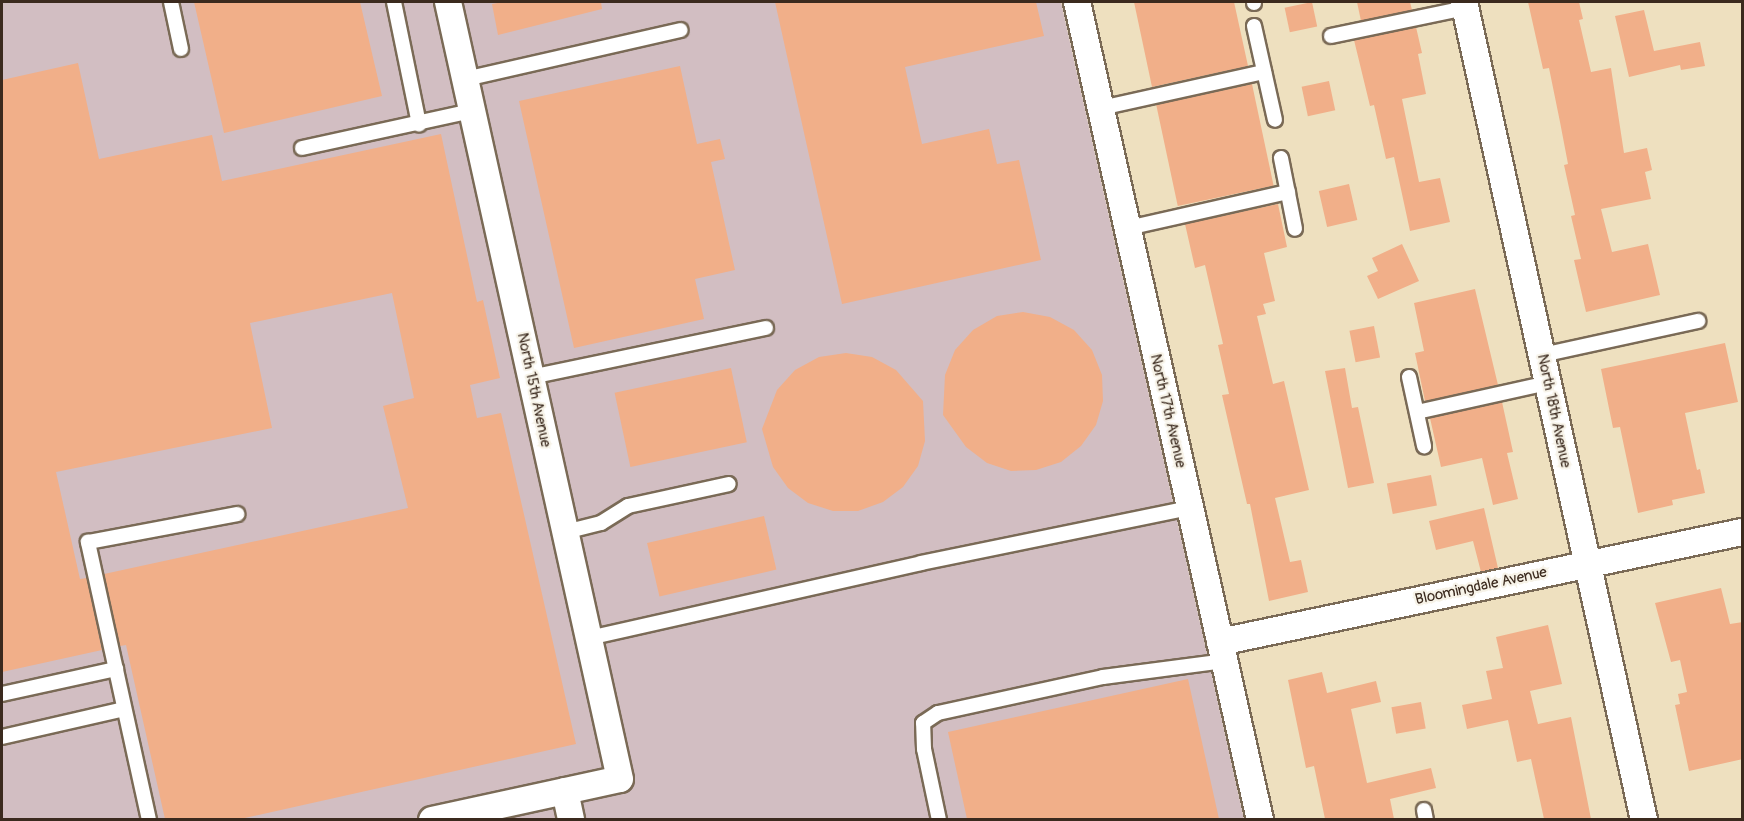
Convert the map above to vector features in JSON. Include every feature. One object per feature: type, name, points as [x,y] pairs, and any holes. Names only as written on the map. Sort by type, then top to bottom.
[{"type":"street","name":"North 15th Avenue","points":[[448,2],[620,779],[565,791]]},
{"type":"street","name":"North 17th Avenue","points":[[1077,2],[1260,819]]},
{"type":"street","name":"North 18th Avenue","points":[[1464,5],[1644,819]]},
{"type":"street","name":"Bloomingdale Avenue","points":[[1222,651],[1587,564],[1743,532]]},
{"type":"street","points":[[432,819],[565,791],[571,819]]},
{"type":"lane","points":[[171,2],[181,48]]},
{"type":"lane","points":[[394,2],[418,123]]},
{"type":"lane","points":[[1331,36],[1464,5]]},
{"type":"lane","points":[[1254,26],[1275,120]]},
{"type":"lane","points":[[465,79],[681,30]]},
{"type":"lane","points":[[1101,108],[1264,72]]},
{"type":"lane","points":[[302,148],[472,111]]},
{"type":"lane","points":[[1281,158],[1295,229]]},
{"type":"lane","points":[[1128,228],[1288,192]]},
{"type":"lane","points":[[1542,355],[1698,321]]},
{"type":"lane","points":[[531,376],[766,328]]},
{"type":"lane","points":[[1409,377],[1424,446]]},
{"type":"lane","points":[[1417,412],[1548,383]]},
{"type":"lane","points":[[565,532],[601,523],[628,506],[729,484]]},
{"type":"lane","points":[[589,638],[909,565],[1190,508]]},
{"type":"lane","points":[[149,819],[88,542],[237,514]]},
{"type":"lane","points":[[939,819],[924,749],[923,723],[938,713],[1222,651]]},
{"type":"lane","points":[[2,694],[116,669]]},
{"type":"lane","points":[[2,737],[124,709]]},
{"type":"shaded area","points":[[2,2],[1061,2],[1244,819],[2,820]]},
{"type":"building","points":[[194,2],[360,2],[382,96],[224,133]]},
{"type":"building","points":[[601,2],[602,9],[498,35],[492,4]]},
{"type":"building","points":[[775,2],[1036,2],[1044,36],[905,67],[922,144],[989,129],[997,164],[1019,160],[1041,260],[842,304]]},
{"type":"building","points":[[1134,2],[1234,2],[1248,66],[1152,87]]},
{"type":"building","points":[[1312,2],[1317,26],[1290,32],[1285,8]]},
{"type":"building","points":[[1357,2],[1410,2],[1412,10],[1361,21]]},
{"type":"building","points":[[1528,2],[1579,2],[1583,19],[1579,20],[1591,72],[1611,68],[1624,153],[1647,148],[1652,170],[1645,172],[1651,199],[1601,209],[1612,252],[1648,244],[1660,295],[1586,312],[1574,260],[1581,259],[1571,216],[1575,215],[1564,165],[1568,164],[1549,68],[1543,69]]},
{"type":"building","points":[[1644,10],[1654,51],[1700,42],[1705,66],[1681,70],[1680,65],[1629,77],[1615,16]]},
{"type":"building","points":[[1416,27],[1422,53],[1418,54],[1426,94],[1402,99],[1419,182],[1440,178],[1450,222],[1410,231],[1394,157],[1386,159],[1374,105],[1370,106],[1354,40]]},
{"type":"building","points":[[78,63],[99,159],[212,135],[222,181],[441,134],[477,302],[483,300],[500,378],[470,385],[477,418],[501,413],[576,744],[240,819],[165,819],[126,645],[120,646],[104,574],[408,508],[383,406],[414,398],[392,293],[250,323],[272,428],[56,472],[80,579],[87,578],[102,650],[2,672],[2,80]]},
{"type":"building","points":[[680,66],[697,144],[720,139],[725,159],[711,162],[735,270],[695,279],[704,319],[574,348],[519,101]]},
{"type":"building","points":[[1329,81],[1335,110],[1308,116],[1302,87]]},
{"type":"building","points":[[1252,84],[1274,186],[1178,206],[1156,104]]},
{"type":"building","points":[[1349,184],[1357,220],[1327,227],[1319,191]]},
{"type":"building","points":[[1278,204],[1287,247],[1264,253],[1275,301],[1263,304],[1266,314],[1257,316],[1273,384],[1284,381],[1309,490],[1275,498],[1290,562],[1301,560],[1308,592],[1269,601],[1250,504],[1247,504],[1222,395],[1229,394],[1218,345],[1223,344],[1205,265],[1195,268],[1185,224]]},
{"type":"building","points":[[1402,244],[1419,281],[1378,299],[1367,276],[1378,271],[1372,258]]},
{"type":"building","points":[[1475,289],[1498,385],[1425,401],[1415,353],[1424,351],[1414,303]]},
{"type":"building","points":[[1023,312],[1050,317],[1074,330],[1092,350],[1102,375],[1103,401],[1096,425],[1081,446],[1061,462],[1036,470],[1011,471],[987,463],[966,447],[943,415],[945,375],[955,350],[973,330],[997,316]]},
{"type":"building","points":[[1374,326],[1380,357],[1356,362],[1349,331]]},
{"type":"building","points":[[1725,343],[1738,402],[1685,413],[1697,470],[1700,469],[1705,493],[1672,500],[1673,505],[1638,513],[1620,427],[1613,428],[1601,369]]},
{"type":"building","points":[[846,353],[872,357],[896,370],[923,401],[925,441],[918,466],[903,487],[883,502],[858,511],[833,511],[808,503],[788,488],[773,467],[762,429],[777,390],[795,370],[819,357]]},
{"type":"building","points":[[731,368],[747,442],[630,467],[615,393]]},
{"type":"building","points":[[1345,368],[1352,408],[1358,407],[1374,483],[1348,488],[1325,371]]},
{"type":"building","points":[[1502,402],[1513,452],[1507,453],[1518,499],[1493,505],[1482,458],[1441,467],[1430,418]]},
{"type":"building","points":[[1431,475],[1437,505],[1393,514],[1387,484]]},
{"type":"building","points":[[1484,508],[1498,568],[1481,572],[1473,541],[1436,550],[1429,521]]},
{"type":"building","points":[[764,516],[776,570],[659,597],[647,543]]},
{"type":"building","points":[[1721,588],[1730,624],[1743,622],[1743,759],[1689,771],[1675,705],[1680,704],[1678,694],[1687,692],[1680,660],[1671,662],[1655,603]]},
{"type":"building","points":[[1548,625],[1562,684],[1530,691],[1538,724],[1571,717],[1591,819],[1544,819],[1531,759],[1517,762],[1508,720],[1467,729],[1462,705],[1492,699],[1486,671],[1503,668],[1496,637]]},
{"type":"building","points":[[1322,672],[1327,693],[1376,681],[1381,702],[1351,709],[1367,783],[1431,768],[1436,788],[1390,799],[1394,819],[1325,819],[1314,766],[1306,768],[1288,680]]},
{"type":"building","points":[[1188,679],[1219,819],[967,819],[948,732]]},
{"type":"building","points":[[1421,702],[1426,729],[1396,734],[1391,707]]}]
